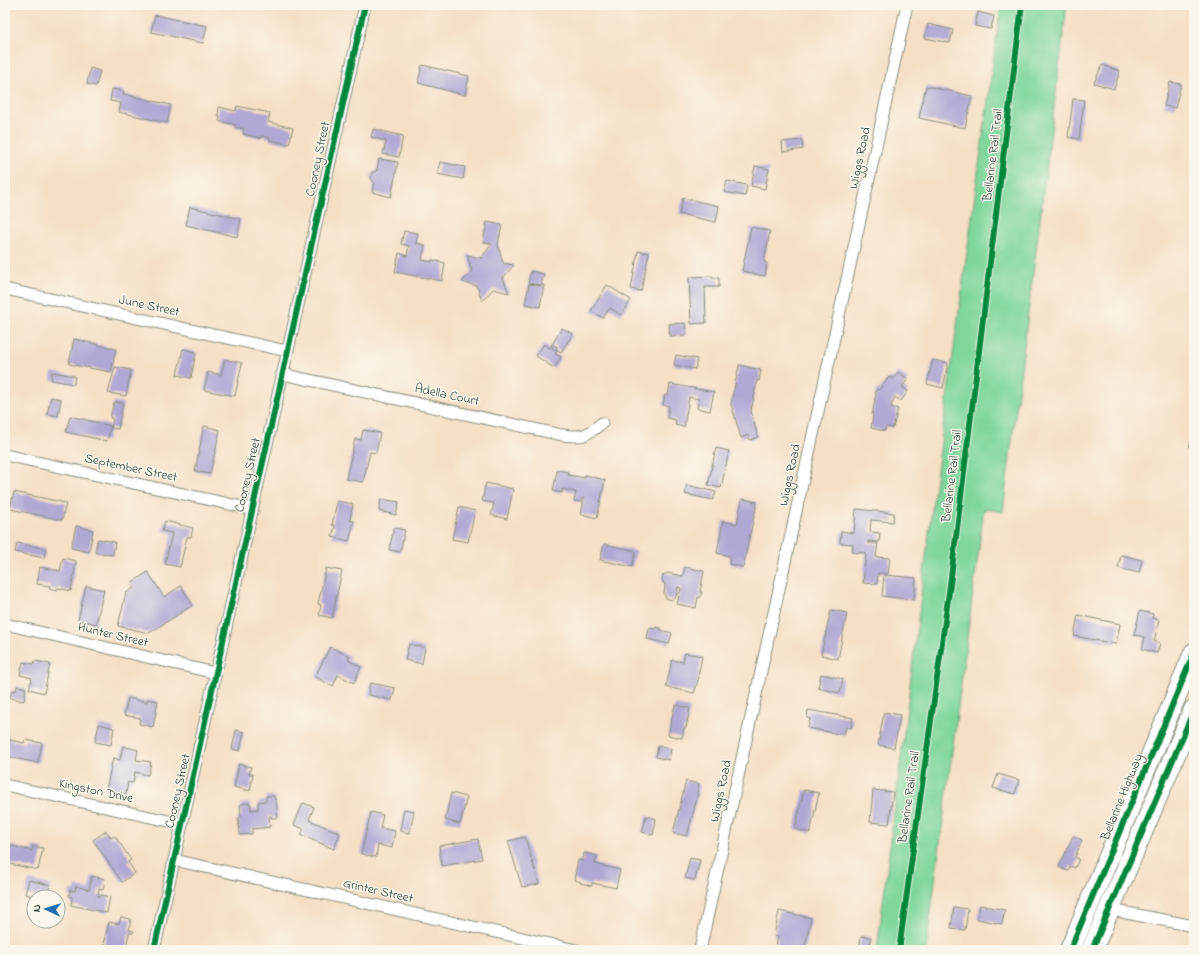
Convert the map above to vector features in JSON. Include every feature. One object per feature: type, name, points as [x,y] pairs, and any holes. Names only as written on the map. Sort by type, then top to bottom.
[{"type":"highway","name":"Bellarine Highway","points":[[1070,950],[1194,653]]},
{"type":"highway","points":[[1092,950],[1194,710]]},
{"type":"street","name":"Cooney Street","points":[[154,950],[365,5]]},
{"type":"street","name":"Wiggs Road","points":[[700,950],[907,5]]},
{"type":"street","name":"June Street","points":[[5,289],[287,350]]},
{"type":"street","name":"Adella Court","points":[[282,374],[562,435],[578,437],[589,433],[602,423]]},
{"type":"street","name":"September Street","points":[[5,455],[252,509]]},
{"type":"street","name":"Hunter Street","points":[[5,624],[215,673]]},
{"type":"street","name":"Kingston Drive","points":[[5,786],[182,824]]},
{"type":"street","name":"Grinter Street","points":[[174,860],[576,950]]},
{"type":"street","points":[[1089,906],[1194,926]]},
{"type":"green space","points":[[1001,5],[1067,5],[1003,512],[984,509],[926,950],[877,950],[933,500]]},
{"type":"building","points":[[978,12],[994,16],[991,29],[975,26]]},
{"type":"building","points":[[155,15],[207,26],[203,43],[151,32]]},
{"type":"building","points":[[928,24],[953,30],[950,43],[925,38]]},
{"type":"building","points":[[422,65],[469,76],[465,95],[418,83]]},
{"type":"building","points":[[1102,65],[1120,71],[1114,89],[1094,83]]},
{"type":"building","points":[[90,68],[100,71],[96,86],[87,84]]},
{"type":"building","points":[[1170,82],[1181,84],[1175,108],[1164,106]]},
{"type":"building","points":[[926,86],[972,96],[965,128],[919,118]]},
{"type":"building","points":[[112,89],[124,91],[123,94],[171,105],[167,123],[119,112],[121,103],[110,101]]},
{"type":"building","points":[[1073,99],[1084,100],[1079,139],[1068,137]]},
{"type":"building","points":[[237,106],[270,113],[268,122],[293,128],[289,144],[269,140],[270,138],[261,136],[261,138],[243,134],[244,129],[235,127],[236,125],[219,121],[219,107],[236,111]]},
{"type":"building","points":[[373,129],[403,136],[399,157],[383,154],[386,141],[371,137]]},
{"type":"building","points":[[802,140],[803,149],[783,152],[782,142]]},
{"type":"building","points":[[379,159],[398,162],[391,197],[372,192],[374,183],[371,178],[372,173],[377,170]]},
{"type":"building","points":[[440,162],[465,167],[463,179],[437,174]]},
{"type":"building","points":[[755,166],[769,169],[765,189],[751,186]]},
{"type":"building","points":[[727,181],[747,185],[745,196],[724,192]]},
{"type":"building","points":[[683,198],[719,206],[716,222],[679,214]]},
{"type":"building","points":[[190,207],[241,219],[237,237],[186,225]]},
{"type":"building","points":[[487,222],[502,225],[498,245],[503,263],[514,265],[503,278],[509,293],[493,289],[482,301],[477,286],[462,282],[472,271],[467,255],[481,258],[492,244],[483,242]]},
{"type":"building","points":[[751,227],[770,231],[764,262],[767,263],[765,276],[742,271]]},
{"type":"building","points":[[404,231],[418,233],[416,243],[425,245],[422,260],[432,262],[432,260],[445,263],[442,281],[395,272],[399,253],[407,256],[409,246],[401,244]]},
{"type":"building","points":[[638,251],[649,253],[641,291],[631,289]]},
{"type":"building","points":[[531,271],[544,274],[541,285],[528,283]]},
{"type":"building","points":[[712,276],[712,278],[719,278],[719,287],[705,287],[706,323],[691,324],[689,277]]},
{"type":"building","points":[[529,284],[544,285],[540,307],[525,304]]},
{"type":"building","points":[[607,285],[631,300],[621,315],[610,308],[603,318],[591,311]]},
{"type":"building","points":[[685,323],[686,335],[670,336],[669,324]]},
{"type":"building","points":[[562,328],[573,334],[561,352],[556,349],[557,347],[554,345],[552,348],[557,351],[555,354],[561,357],[554,368],[536,356],[544,344],[550,348]]},
{"type":"building","points":[[74,339],[116,349],[111,372],[69,364]]},
{"type":"building","points":[[183,349],[196,352],[191,378],[177,375]]},
{"type":"building","points":[[676,355],[697,359],[695,369],[674,365]]},
{"type":"building","points":[[225,359],[242,363],[235,396],[204,390],[208,372],[221,375]]},
{"type":"building","points":[[933,360],[948,363],[943,388],[927,384]]},
{"type":"building","points":[[739,365],[761,370],[759,381],[757,380],[751,411],[758,437],[750,440],[748,435],[741,438],[731,404]]},
{"type":"building","points":[[115,367],[131,370],[126,396],[108,393]]},
{"type":"building","points":[[52,372],[75,376],[74,384],[51,380]]},
{"type":"building","points":[[898,372],[908,379],[902,387],[908,391],[901,401],[895,397],[893,401],[891,407],[898,409],[893,428],[886,427],[885,431],[871,428],[875,393],[889,377],[893,379]]},
{"type":"building","points":[[670,384],[714,392],[710,411],[697,408],[699,399],[689,397],[684,427],[675,425],[676,420],[667,418],[669,406],[663,405],[665,395],[668,395]]},
{"type":"building","points":[[51,397],[61,399],[58,416],[47,414]]},
{"type":"building","points":[[114,402],[123,403],[118,429],[111,428],[113,419],[110,418]]},
{"type":"building","points":[[70,416],[111,426],[107,441],[66,432]]},
{"type":"building","points":[[204,426],[220,430],[210,474],[195,471]]},
{"type":"building","points":[[363,430],[380,433],[376,453],[370,452],[363,482],[346,479],[355,439],[361,440]]},
{"type":"building","points":[[1191,441],[1194,442],[1194,458],[1190,457],[1193,448],[1189,447]]},
{"type":"building","points":[[716,448],[729,451],[721,488],[708,485]]},
{"type":"building","points":[[557,470],[568,472],[568,475],[585,478],[585,475],[605,480],[597,518],[581,514],[584,499],[582,498],[581,502],[574,501],[576,492],[562,489],[562,493],[553,491]]},
{"type":"building","points":[[486,483],[513,489],[507,519],[491,515],[494,503],[482,501]]},
{"type":"building","points":[[687,485],[716,492],[713,500],[685,494]]},
{"type":"building","points":[[14,492],[66,503],[62,520],[10,509]]},
{"type":"building","points":[[381,499],[399,502],[396,515],[379,511]]},
{"type":"building","points":[[742,499],[757,502],[743,567],[729,564],[730,556],[717,553],[723,521],[737,524]]},
{"type":"building","points":[[337,501],[353,504],[350,520],[354,521],[349,541],[332,537],[335,526],[332,525]]},
{"type":"building","points":[[459,507],[475,511],[468,542],[452,539]]},
{"type":"building","points":[[856,509],[894,513],[893,522],[871,520],[870,532],[880,533],[879,542],[868,541],[868,543],[878,543],[876,557],[890,558],[888,574],[878,573],[877,584],[863,583],[866,553],[852,552],[853,544],[840,543],[841,531],[854,533]]},
{"type":"building","points":[[165,521],[193,528],[191,537],[187,537],[180,567],[165,564],[172,533],[162,531]]},
{"type":"building","points":[[76,526],[93,530],[89,552],[71,548]]},
{"type":"building","points":[[394,528],[405,530],[400,552],[389,550]]},
{"type":"building","points":[[98,539],[115,542],[113,555],[95,552]]},
{"type":"building","points":[[17,543],[46,549],[44,558],[15,552]]},
{"type":"building","points":[[604,544],[636,551],[632,567],[600,560]]},
{"type":"building","points":[[1121,555],[1142,560],[1139,573],[1118,568]]},
{"type":"building","points":[[63,558],[76,561],[71,591],[58,588],[57,590],[49,588],[50,586],[37,584],[40,567],[60,571]]},
{"type":"building","points":[[685,567],[704,571],[700,592],[702,592],[700,598],[698,597],[696,608],[677,604],[681,588],[678,587],[676,597],[671,600],[666,598],[664,594],[665,585],[662,580],[663,575],[667,573],[683,576]]},
{"type":"building","points":[[326,568],[342,571],[332,618],[319,615],[321,605],[318,604]]},
{"type":"building","points":[[148,572],[164,597],[181,586],[193,605],[149,633],[118,626],[126,593],[134,588],[131,583]]},
{"type":"building","points":[[884,575],[916,578],[914,600],[882,596]]},
{"type":"building","points":[[86,586],[104,590],[96,624],[78,620]]},
{"type":"building","points":[[831,610],[847,613],[838,659],[821,655]]},
{"type":"building","points":[[1140,611],[1153,614],[1152,618],[1159,620],[1154,641],[1160,643],[1157,653],[1142,649],[1145,637],[1134,635]]},
{"type":"building","points":[[1078,615],[1120,624],[1116,644],[1074,636]]},
{"type":"building","points":[[656,627],[672,633],[669,644],[647,639],[649,628],[655,629]]},
{"type":"building","points":[[409,644],[425,648],[422,664],[405,660]]},
{"type":"building","points":[[330,647],[350,656],[348,660],[361,667],[354,683],[338,675],[333,686],[315,677]]},
{"type":"building","points":[[685,653],[702,656],[699,677],[694,693],[666,687],[672,660],[683,662]]},
{"type":"building","points":[[35,661],[50,664],[44,693],[29,689],[32,678],[20,675],[23,662],[34,664]]},
{"type":"building","points":[[821,674],[843,679],[840,693],[818,688]]},
{"type":"building","points":[[370,683],[395,688],[392,700],[368,695]]},
{"type":"building","points":[[17,686],[26,688],[24,701],[10,698],[12,690],[16,691]]},
{"type":"building","points":[[128,698],[147,702],[147,699],[158,701],[153,727],[139,724],[140,718],[124,715]]},
{"type":"building","points":[[675,705],[690,708],[686,728],[684,728],[682,738],[668,735]]},
{"type":"building","points":[[808,710],[853,718],[851,728],[846,727],[844,735],[808,728],[810,718],[807,718]]},
{"type":"building","points":[[884,712],[900,715],[894,748],[878,745]]},
{"type":"building","points":[[99,724],[114,728],[111,745],[95,742]]},
{"type":"building","points":[[236,730],[244,732],[240,751],[232,749]]},
{"type":"building","points":[[5,735],[9,736],[9,740],[24,743],[25,740],[42,743],[38,763],[5,756]]},
{"type":"building","points":[[123,746],[138,750],[136,760],[151,762],[148,775],[135,772],[133,783],[128,782],[126,794],[106,790],[113,758],[120,760]]},
{"type":"building","points":[[658,746],[671,749],[669,760],[656,757]]},
{"type":"building","points":[[239,764],[251,767],[249,774],[253,774],[250,791],[234,787]]},
{"type":"building","points":[[998,774],[1019,780],[1015,794],[993,788]]},
{"type":"building","points":[[686,781],[699,784],[698,794],[687,836],[673,833]]},
{"type":"building","points":[[804,790],[819,793],[810,833],[795,829]]},
{"type":"building","points":[[873,790],[893,792],[889,824],[870,822]]},
{"type":"building","points":[[451,793],[467,797],[460,824],[445,820]]},
{"type":"building","points":[[266,796],[274,796],[276,800],[278,818],[271,818],[271,816],[269,816],[270,827],[252,829],[252,834],[240,835],[238,818],[241,817],[240,804],[250,803],[251,810],[258,809],[258,802],[266,801]]},
{"type":"building","points":[[303,803],[314,807],[309,820],[340,833],[334,849],[301,835],[304,829],[294,825]]},
{"type":"building","points":[[404,809],[414,811],[410,833],[400,831]]},
{"type":"building","points":[[371,812],[383,815],[380,828],[395,831],[392,848],[378,845],[376,857],[361,854]]},
{"type":"building","points":[[646,816],[656,819],[653,835],[642,832]]},
{"type":"building","points":[[106,831],[111,838],[115,836],[131,860],[128,862],[135,873],[122,882],[93,840]]},
{"type":"building","points":[[1073,836],[1082,840],[1075,857],[1079,859],[1075,868],[1071,866],[1068,871],[1059,867]]},
{"type":"building","points":[[525,837],[539,884],[522,887],[508,841]]},
{"type":"building","points":[[478,839],[482,859],[442,866],[439,846]]},
{"type":"building","points":[[5,844],[32,851],[33,846],[43,848],[38,870],[5,863]]},
{"type":"building","points":[[584,853],[597,856],[595,864],[620,870],[616,888],[592,883],[592,886],[574,880],[578,860],[583,861]]},
{"type":"building","points":[[690,858],[700,860],[695,880],[685,878]]},
{"type":"building","points":[[92,876],[105,879],[103,890],[99,889],[98,896],[100,897],[101,895],[110,897],[107,913],[71,905],[72,897],[69,896],[70,890],[75,891],[76,886],[89,890]]},
{"type":"building","points":[[29,880],[50,885],[49,889],[26,889]]},
{"type":"building","points":[[980,905],[1005,910],[1002,924],[977,919]]},
{"type":"building","points":[[954,907],[968,909],[965,930],[951,928]]},
{"type":"building","points":[[779,911],[811,918],[804,950],[775,950],[778,937],[774,936]]},
{"type":"building","points":[[121,917],[131,919],[129,930],[134,931],[133,933],[129,933],[126,948],[104,944],[109,922],[119,924]]},
{"type":"building","points":[[861,936],[871,937],[870,950],[859,950]]},
{"type":"cycle path","points":[[154,950],[365,5]]},
{"type":"cycle path","name":"Bellarine Rail Trail","points":[[899,950],[950,585],[1022,5]]},
{"type":"cycle path","points":[[1070,950],[1194,653]]},
{"type":"cycle path","points":[[1092,950],[1194,710]]}]
